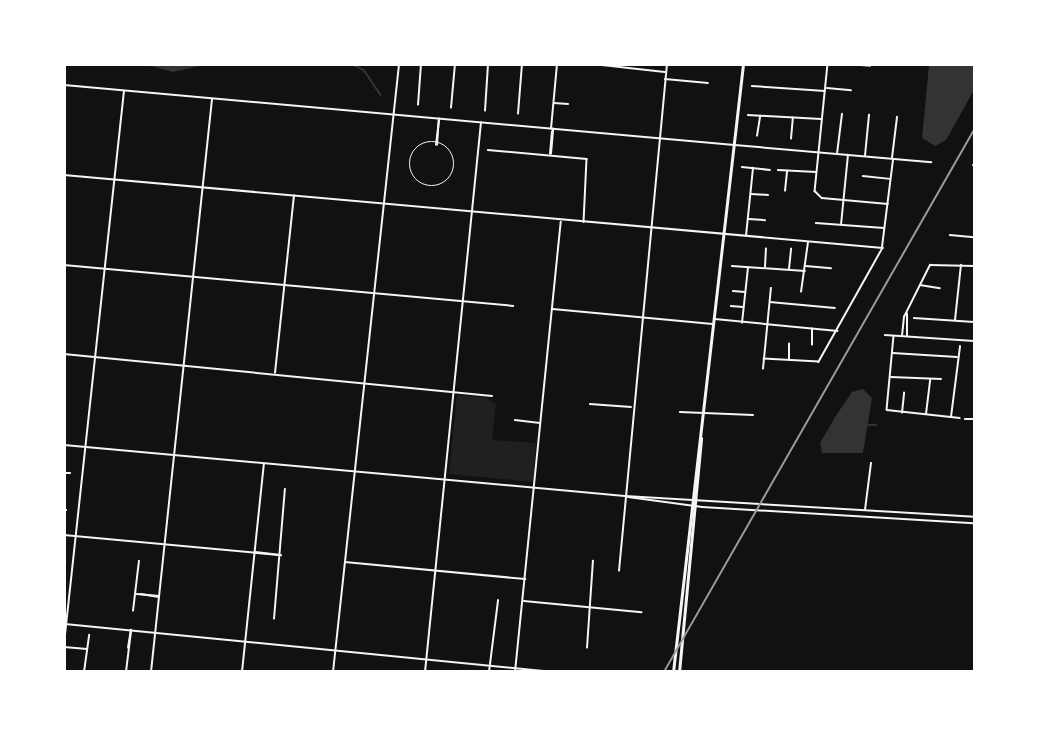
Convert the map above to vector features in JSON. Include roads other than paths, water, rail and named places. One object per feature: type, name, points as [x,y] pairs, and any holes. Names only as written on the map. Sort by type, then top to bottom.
[{"type":"main road","points":[[679,672],[698,500],[703,414],[743,64]]},
{"type":"main road","points":[[673,672],[689,506],[701,436]]},
{"type":"street","points":[[333,672],[399,64]]},
{"type":"street","points":[[418,105],[421,64]]},
{"type":"street","points":[[451,108],[455,64]]},
{"type":"street","points":[[485,111],[488,64]]},
{"type":"street","points":[[518,114],[522,64]]},
{"type":"street","points":[[550,155],[557,64]]},
{"type":"street","points":[[593,64],[666,72]]},
{"type":"street","points":[[619,571],[667,64]]},
{"type":"street","points":[[828,64],[818,153],[817,196],[888,204]]},
{"type":"street","points":[[849,64],[870,66]]},
{"type":"street","points":[[665,79],[708,83]]},
{"type":"street","points":[[64,85],[931,162]]},
{"type":"street","points":[[752,87],[826,92]]},
{"type":"street","points":[[826,88],[851,90]]},
{"type":"street","points":[[87,649],[64,646],[65,625],[124,90]]},
{"type":"street","points":[[151,672],[213,98]]},
{"type":"street","points":[[554,103],[568,104]]},
{"type":"street","points":[[837,155],[842,114]]},
{"type":"street","points":[[748,115],[822,119]]},
{"type":"street","points":[[757,136],[760,115]]},
{"type":"street","points":[[865,157],[869,115]]},
{"type":"street","points":[[791,139],[793,117]]},
{"type":"street","points":[[764,359],[819,362],[838,332],[882,248],[897,117]]},
{"type":"street","points":[[437,146],[439,119]]},
{"type":"street","points":[[425,672],[482,123]]},
{"type":"street","points":[[437,146],[453,151],[450,182],[416,182],[414,149],[437,146]]},
{"type":"street","points":[[488,150],[587,159],[584,223]]},
{"type":"street","points":[[841,225],[848,156]]},
{"type":"street","points":[[742,167],[770,170]]},
{"type":"street","points":[[746,237],[753,168]]},
{"type":"street","points":[[778,170],[817,172]]},
{"type":"street","points":[[785,191],[787,170]]},
{"type":"street","points":[[64,175],[724,236],[882,248]]},
{"type":"street","points":[[863,176],[891,179]]},
{"type":"street","points":[[750,194],[768,195]]},
{"type":"street","points":[[275,374],[294,196]]},
{"type":"street","points":[[748,218],[765,220]]},
{"type":"street","points":[[515,672],[561,220]]},
{"type":"street","points":[[816,223],[885,228]]},
{"type":"street","points":[[950,235],[975,237]]},
{"type":"street","points":[[801,292],[808,241]]},
{"type":"street","points":[[765,268],[766,249]]},
{"type":"street","points":[[789,270],[791,249]]},
{"type":"street","points":[[902,336],[906,313],[931,264],[975,266]]},
{"type":"street","points":[[64,265],[513,306]]},
{"type":"street","points":[[954,321],[961,265]]},
{"type":"street","points":[[732,266],[805,271]]},
{"type":"street","points":[[805,266],[831,268]]},
{"type":"street","points":[[742,324],[748,267]]},
{"type":"street","points":[[920,285],[940,288]]},
{"type":"street","points":[[763,369],[771,288]]},
{"type":"street","points":[[733,291],[746,292]]},
{"type":"street","points":[[770,302],[835,308]]},
{"type":"street","points":[[731,306],[744,307]]},
{"type":"street","points":[[552,309],[713,324]]},
{"type":"street","points":[[906,313],[907,337]]},
{"type":"street","points":[[914,318],[975,322]]},
{"type":"street","points":[[714,319],[742,324],[812,328],[838,332]]},
{"type":"street","points":[[812,328],[812,345]]},
{"type":"street","points":[[885,335],[975,341]]},
{"type":"street","points":[[894,336],[887,410],[902,414],[960,418]]},
{"type":"street","points":[[789,344],[789,361]]},
{"type":"street","points":[[951,417],[960,347]]},
{"type":"street","points":[[892,353],[958,357]]},
{"type":"street","points":[[64,354],[453,390],[492,396]]},
{"type":"street","points":[[889,377],[941,379]]},
{"type":"street","points":[[926,415],[930,379]]},
{"type":"street","points":[[902,414],[904,393]]},
{"type":"street","points":[[590,404],[633,408]]},
{"type":"street","points":[[680,412],[753,415]]},
{"type":"street","points":[[965,419],[974,419],[975,412]]},
{"type":"street","points":[[515,420],[541,423]]},
{"type":"street","points":[[64,445],[535,489],[975,516]]},
{"type":"street","points":[[242,672],[264,463]]},
{"type":"street","points":[[865,511],[871,463]]},
{"type":"street","points":[[64,473],[70,473]]},
{"type":"street","points":[[274,619],[285,489]]},
{"type":"street","points":[[625,496],[697,507],[975,523]]},
{"type":"street","points":[[64,535],[281,555]]},
{"type":"street","points":[[134,611],[140,561]]},
{"type":"street","points":[[587,648],[592,561]]},
{"type":"street","points":[[344,562],[526,579]]},
{"type":"street","points":[[136,594],[159,596]]},
{"type":"street","points":[[489,672],[498,601]]},
{"type":"street","points":[[523,601],[641,612]]},
{"type":"street","points":[[65,625],[336,649],[554,672]]},
{"type":"street","points":[[126,672],[131,630]]},
{"type":"street","points":[[84,672],[89,634]]},
{"type":"waterway","points":[[352,64],[364,70],[381,95]]},
{"type":"waterway","points":[[868,425],[876,425]]},
{"type":"railway","points":[[664,672],[974,130]]}]
